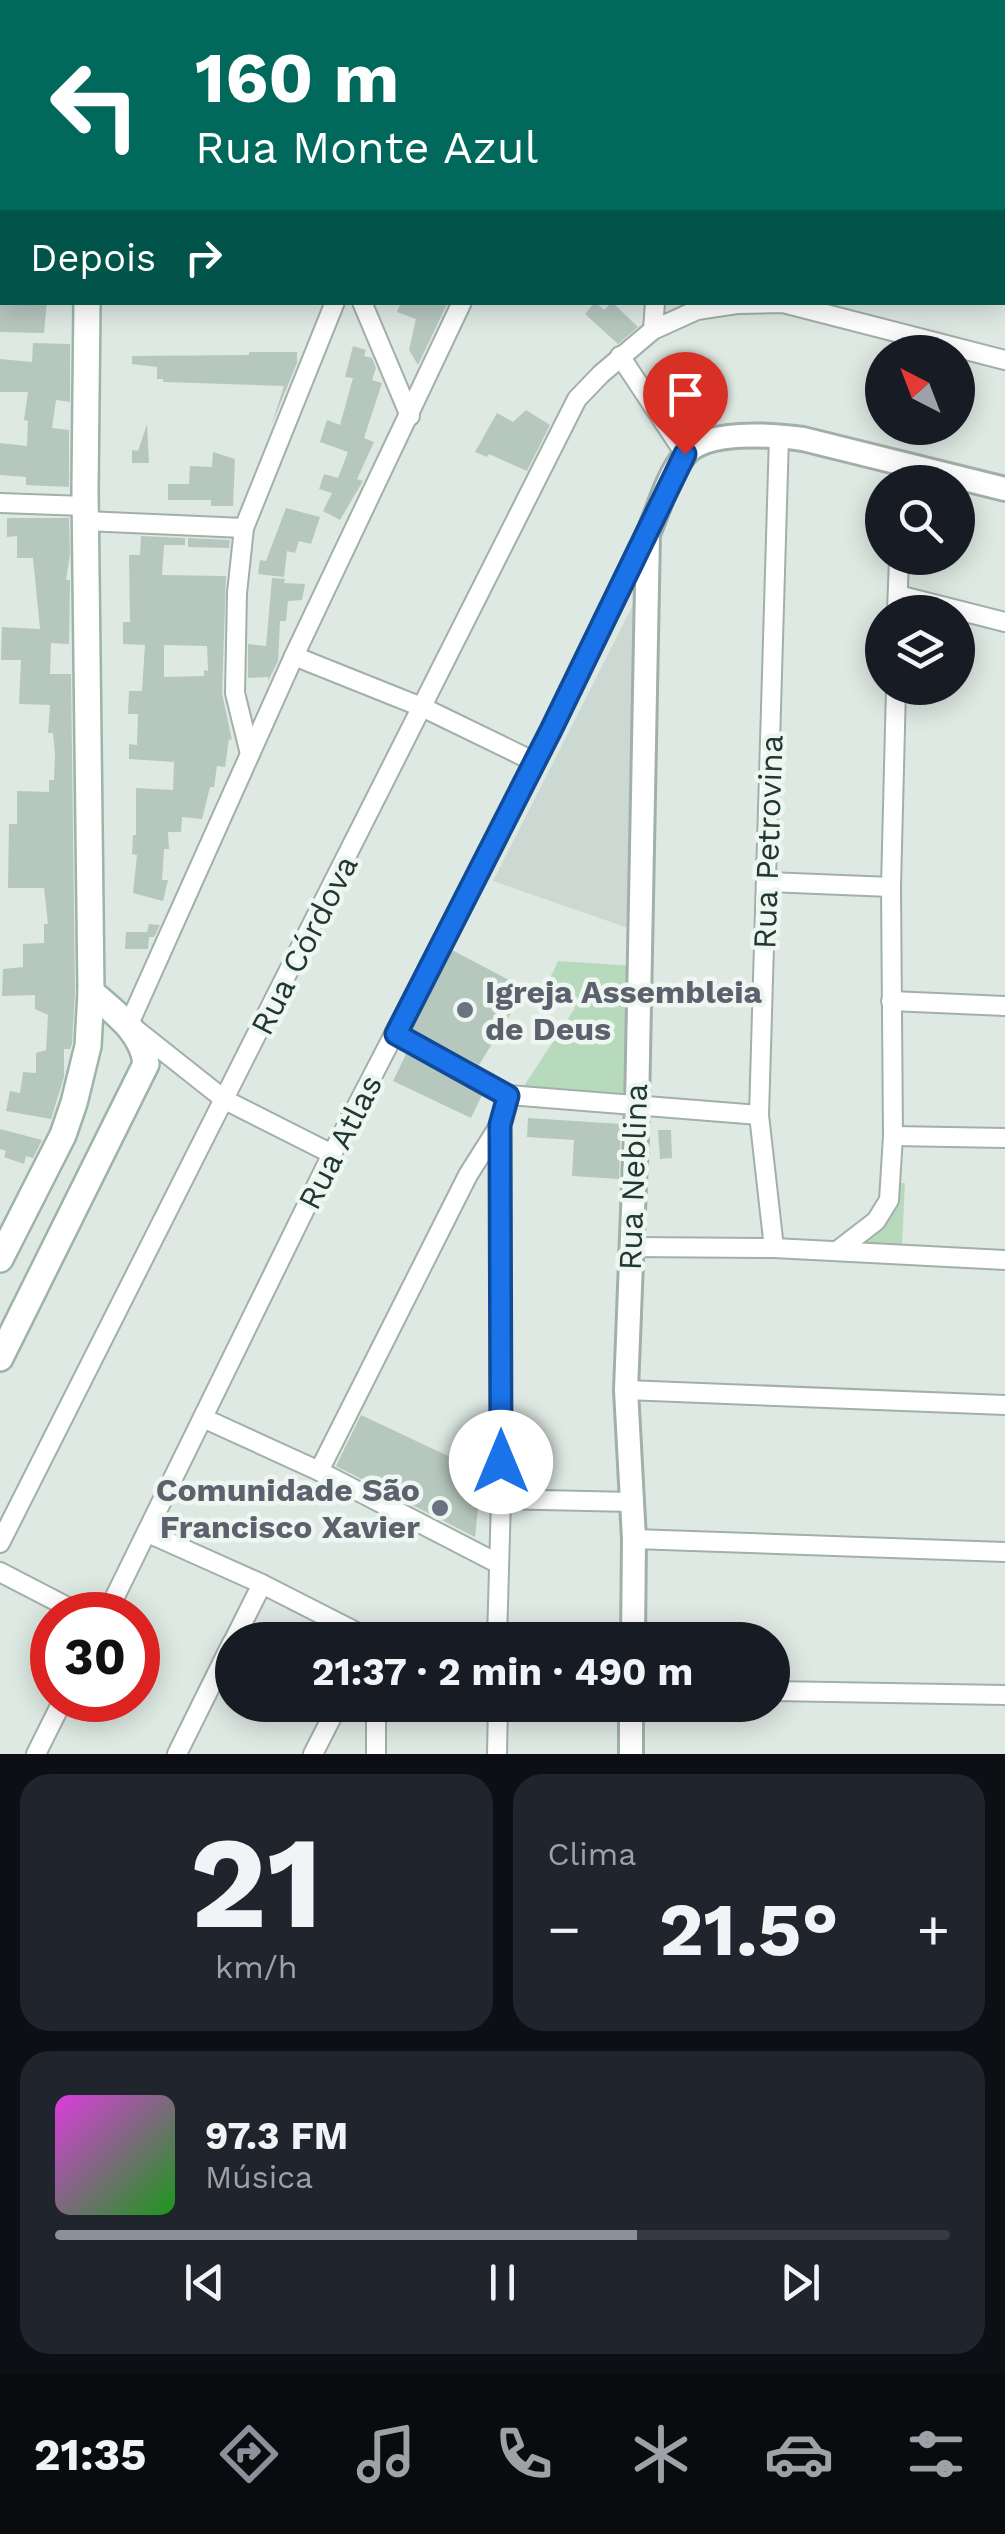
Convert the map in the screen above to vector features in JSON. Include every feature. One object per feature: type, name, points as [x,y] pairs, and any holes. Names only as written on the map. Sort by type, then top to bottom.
[{"type":"main road","points":[[0,1258],[63,1135],[88,1046],[91,992],[85,514],[88,305]]},
{"type":"main road","points":[[0,1358],[146,1064],[142,1047],[128,1024],[91,992]]},
{"type":"main road","points":[[88,1046],[108,1029],[128,1024]]},
{"type":"street","points":[[250,754],[235,693],[237,593],[244,528],[334,305]]},
{"type":"street","points":[[363,305],[410,416]]},
{"type":"street","points":[[332,1154],[226,1100],[128,1024],[294,656],[461,305]]},
{"type":"street","points":[[653,330],[655,305]]},
{"type":"street","name":"Rua Córdova","points":[[0,1543],[577,399],[653,330],[697,310],[758,305]]},
{"type":"street","name":"Rua Córdova","points":[[791,305],[1005,360]]},
{"type":"street","points":[[620,356],[685,454],[702,442],[739,436],[779,436],[878,465]]},
{"type":"street","name":"Rua Petrovina","points":[[774,1248],[759,1115],[779,436]]},
{"type":"street","name":"Rua Atlas","points":[[118,1592],[332,1154],[535,762],[685,454]]},
{"type":"street","points":[[975,483],[1005,488]]},
{"type":"street","points":[[0,504],[244,528]]},
{"type":"street","name":"Rua Neblina","points":[[632,1622],[634,1539],[626,1390],[637,1108],[648,534]]},
{"type":"street","points":[[975,617],[1005,622]]},
{"type":"street","points":[[294,656],[424,708],[535,762]]},
{"type":"street","points":[[837,1251],[876,1222],[889,1200],[893,1136],[891,887],[896,705]]},
{"type":"street","points":[[768,882],[891,887]]},
{"type":"street","points":[[891,1001],[1005,1006]]},
{"type":"street","points":[[396,1034],[508,1096],[759,1115]]},
{"type":"street","points":[[498,1622],[500,1125],[508,1096]]},
{"type":"street","points":[[318,1471],[468,1175],[500,1125]]},
{"type":"street","points":[[893,1136],[1005,1138]]},
{"type":"street","points":[[630,1247],[774,1248],[1005,1260]]},
{"type":"street","points":[[626,1390],[1005,1405]]},
{"type":"street","points":[[203,1418],[318,1471],[497,1563]]},
{"type":"street","points":[[501,1499],[632,1502]]},
{"type":"street","points":[[148,1533],[336,1622]]},
{"type":"street","points":[[634,1539],[1005,1552]]},
{"type":"street","points":[[0,1572],[39,1592]]},
{"type":"street","points":[[243,1622],[262,1584]]},
{"type":"street","points":[[177,1754],[215,1678]]},
{"type":"street","points":[[790,1692],[1005,1695]]},
{"type":"street","points":[[36,1754],[52,1722]]},
{"type":"street","points":[[313,1754],[329,1722]]},
{"type":"street","points":[[376,1722],[376,1754]]},
{"type":"street","points":[[497,1754],[498,1722]]},
{"type":"street","points":[[631,1754],[632,1722]]},
{"type":"shaded area","points":[[639,593],[634,930],[493,881]]},
{"type":"green space","points":[[558,961],[635,966],[629,1096],[522,1089],[575,1008],[544,991]]},
{"type":"green space","points":[[896,1183],[905,1183],[902,1245],[853,1244]]},
{"type":"building","points":[[0,305],[47,305],[44,333],[0,332]]},
{"type":"building","points":[[400,305],[447,305],[418,365],[409,350],[416,319],[397,312]]},
{"type":"building","points":[[592,305],[604,310],[615,305],[638,327],[618,344],[585,314]]},
{"type":"building","points":[[33,343],[70,344],[70,402],[56,400],[52,428],[69,430],[69,487],[26,485],[26,477],[0,475],[0,443],[27,446],[28,421],[24,420],[28,392],[0,392],[0,359],[32,362]]},
{"type":"building","points":[[353,346],[366,350],[364,356],[372,358],[376,368],[372,380],[382,383],[364,438],[374,442],[357,479],[363,481],[340,520],[323,511],[332,493],[319,489],[324,474],[338,478],[348,452],[320,442],[327,420],[340,425],[353,378],[345,377]]},
{"type":"building","points":[[297,352],[297,363],[271,426],[284,386],[163,382],[157,379],[157,367],[132,364],[132,356]]},
{"type":"building","points":[[526,410],[550,425],[527,471],[475,452],[497,413],[513,422]]},
{"type":"building","points":[[147,424],[149,463],[132,463],[132,450],[138,451]]},
{"type":"building","points":[[213,452],[235,459],[233,506],[211,506],[211,500],[168,500],[168,484],[189,484],[190,466],[212,467]]},
{"type":"building","points":[[286,508],[320,517],[311,544],[299,541],[295,553],[287,551],[284,577],[258,574],[260,560],[266,561]]},
{"type":"building","points":[[7,518],[69,518],[69,644],[51,643],[50,674],[71,674],[75,992],[72,1044],[70,1049],[64,1049],[64,1077],[51,1119],[6,1111],[10,1091],[20,1093],[23,1072],[36,1073],[36,1053],[46,1050],[48,1015],[35,1009],[35,995],[2,996],[3,969],[23,967],[23,944],[44,943],[44,924],[48,924],[44,888],[8,888],[9,824],[17,824],[17,791],[49,792],[49,780],[54,780],[55,755],[53,733],[48,733],[50,705],[19,704],[21,660],[1,660],[2,627],[40,629],[33,558],[17,558],[17,536],[7,537]]},
{"type":"building","points":[[141,536],[185,538],[185,545],[164,545],[162,575],[226,576],[222,693],[232,740],[229,739],[225,767],[217,766],[202,819],[182,817],[181,832],[168,832],[169,849],[164,849],[162,880],[168,880],[163,901],[133,893],[136,788],[173,790],[174,762],[129,759],[129,744],[137,745],[138,714],[128,714],[129,691],[142,691],[145,645],[123,644],[123,622],[130,622],[129,555],[140,555]],"holes":[[[164,645],[207,646],[208,671],[204,670],[204,676],[164,677]]]},
{"type":"building","points":[[188,538],[230,540],[229,548],[188,547]]},
{"type":"building","points":[[272,578],[305,584],[302,600],[288,601],[286,621],[280,621],[278,661],[268,681],[268,677],[248,678],[248,644],[266,646]]},
{"type":"building","points":[[149,924],[160,925],[154,937],[149,937],[148,949],[125,949],[126,932],[147,932]]},
{"type":"building","name":"Igreja Assembleia de Deus","points":[[452,950],[526,989],[479,1065],[411,1028]]},
{"type":"building","points":[[406,1054],[482,1095],[471,1118],[393,1081]]},
{"type":"building","points":[[528,1118],[621,1124],[619,1179],[572,1176],[574,1140],[527,1137]]},
{"type":"building","points":[[0,1129],[42,1140],[33,1158],[26,1156],[24,1164],[4,1157]]},
{"type":"building","points":[[658,1130],[671,1130],[672,1158],[660,1159]]},
{"type":"building","name":"Comunidade São Francisco Xavier","points":[[361,1415],[482,1472],[475,1537],[336,1466]]},
{"type":"place","name":"Igreja Assembleia de Deus","points":[[465,1010]]},
{"type":"place","name":"Comunidade São Francisco Xavier","points":[[440,1508]]},
{"type":"route","points":[[501,1462],[500,1125],[508,1096],[396,1034],[551,730],[685,454]]}]
